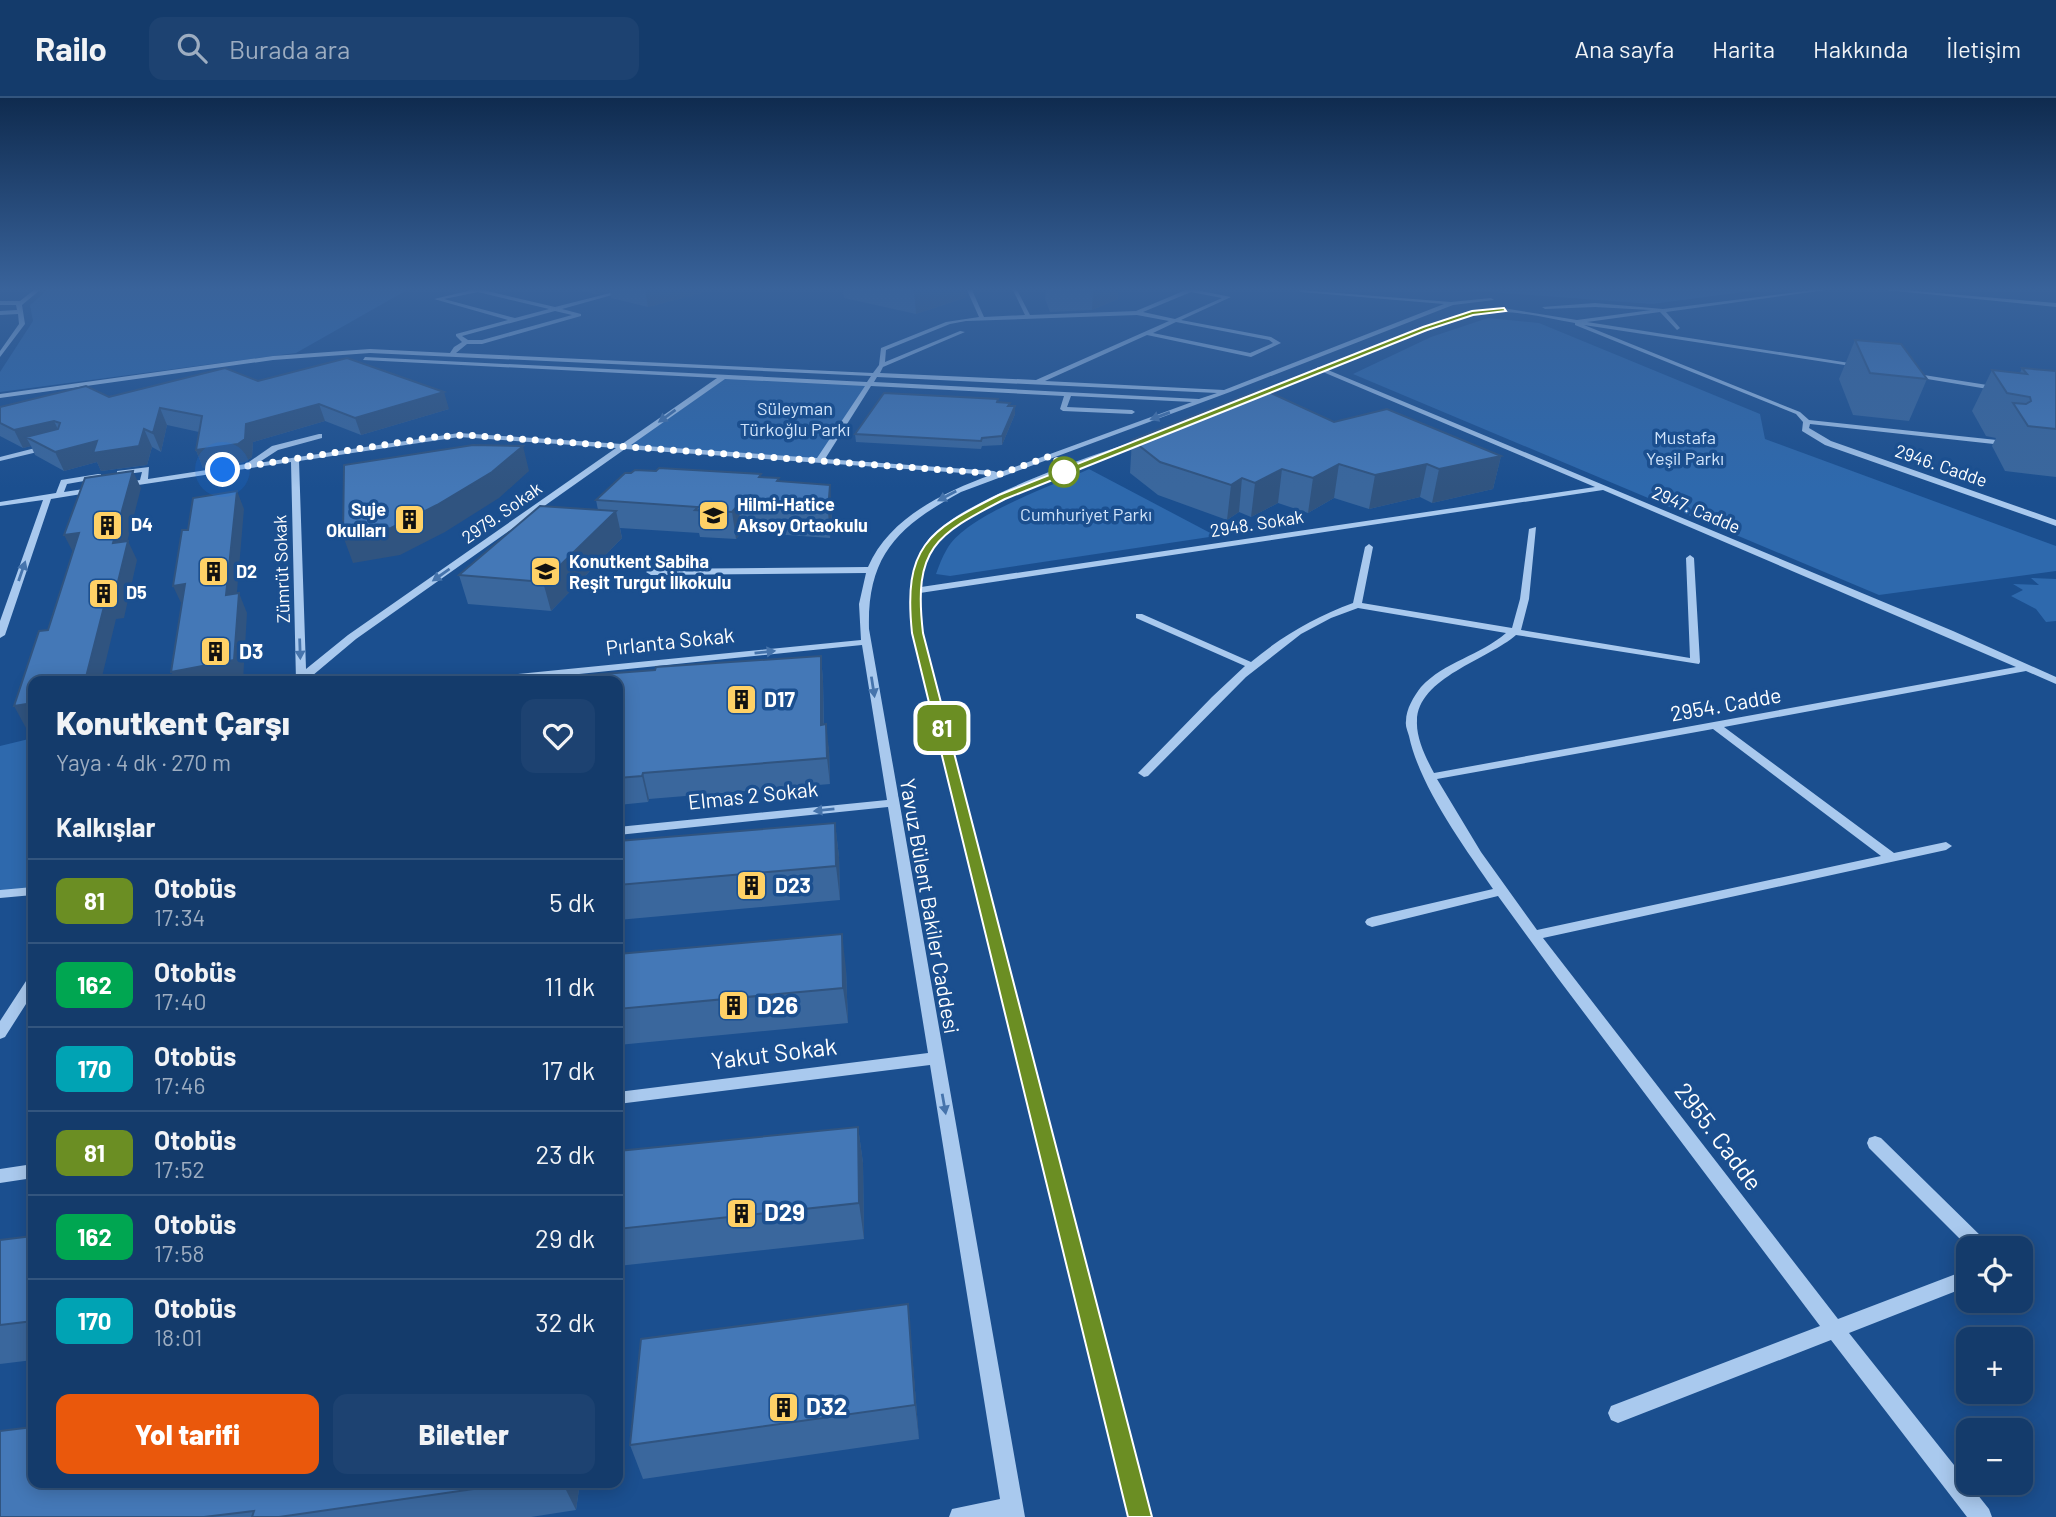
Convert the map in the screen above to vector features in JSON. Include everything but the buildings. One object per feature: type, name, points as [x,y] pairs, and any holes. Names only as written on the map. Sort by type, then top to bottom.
[{"type":"street","points":[[0,396],[324,356]]},
{"type":"street","points":[[0,403],[325,356]]},
{"type":"street","points":[[330,356],[1210,402]]},
{"type":"street","points":[[497,356],[1228,391],[1246,401],[1356,356]]},
{"type":"street","points":[[882,365],[883,356]]},
{"type":"street","points":[[820,460],[882,365],[903,356]]},
{"type":"street","points":[[1035,382],[1095,356]]},
{"type":"street","name":"Yavuz Bülent Bakiler Caddesi","points":[[1013,1512],[866,642],[863,604],[871,570],[888,540],[921,510],[958,490],[1210,402],[1228,391],[1319,356]]},
{"type":"street","points":[[1655,356],[1798,413],[1807,422],[2003,443]]},
{"type":"street","points":[[1798,356],[1865,367]]},
{"type":"street","points":[[1847,356],[1870,360]]},
{"type":"street","name":"2947. Cadde","points":[[1302,363],[1324,369],[2056,681]]},
{"type":"street","points":[[1911,367],[2004,382]]},
{"type":"street","points":[[1906,374],[2015,391]]},
{"type":"street","name":"2979. Sokak","points":[[306,676],[352,637],[723,377]]},
{"type":"street","points":[[1068,394],[1063,409],[1132,412]]},
{"type":"street","name":"2946. Cadde","points":[[1807,422],[1805,429],[1816,437],[2056,523]]},
{"type":"street","points":[[120,485],[449,435],[1000,474]]},
{"type":"street","points":[[250,466],[269,451],[319,436]]},
{"type":"street","points":[[1140,1517],[918,633],[915,591],[932,541],[950,525],[1009,494],[1152,437]]},
{"type":"street","points":[[0,459],[54,446]]},
{"type":"street","name":"Zümrüt Sokak","points":[[295,459],[301,676]]},
{"type":"street","points":[[59,495],[64,482],[146,469],[144,482]]},
{"type":"street","points":[[0,504],[108,487]]},
{"type":"street","name":"2948. Sokak","points":[[915,591],[1604,488]]},
{"type":"street","points":[[0,635],[48,496]]},
{"type":"street","points":[[1514,632],[1520,623],[1533,529]]},
{"type":"street","points":[[1357,605],[1369,547]]},
{"type":"street","points":[[1144,773],[1253,666],[1311,621],[1357,605],[1695,662],[1690,558]]},
{"type":"street","points":[[651,572],[871,570]]},
{"type":"street","points":[[1139,616],[1253,666]]},
{"type":"street","name":"2955. Cadde","points":[[1514,632],[1438,678],[1419,699],[1412,714],[1411,736],[1429,777],[1502,891],[1534,935],[1833,1330],[1981,1517]]},
{"type":"street","name":"Pırlanta Sokak","points":[[527,676],[866,642]]},
{"type":"street","name":"2954. Cadde","points":[[1429,777],[2029,668]]},
{"type":"street","points":[[1716,726],[1892,858]]},
{"type":"street","name":"Elmas 2 Sokak","points":[[623,830],[892,803]]},
{"type":"street","points":[[1534,935],[1946,846]]},
{"type":"street","points":[[0,894],[28,891]]},
{"type":"street","points":[[1372,922],[1502,891]]},
{"type":"street","points":[[0,1033],[28,990]]},
{"type":"street","name":"Yakut Sokak","points":[[623,1097],[936,1058]]},
{"type":"street","points":[[1875,1143],[1969,1236]]},
{"type":"street","points":[[0,1176],[28,1172]]},
{"type":"street","points":[[1618,1413],[1956,1282]]},
{"type":"street","points":[[960,1517],[1013,1512]]},
{"type":"green space","points":[[10,356],[272,356],[0,392],[0,372]]},
{"type":"green space","name":"Mustafa Yeşil Parkı","points":[[1390,356],[1620,356],[1760,414],[1765,439],[2056,546],[2056,571],[1879,595],[1353,374]]},
{"type":"green space","name":"Süleyman Türkoğlu Parkı","points":[[723,377],[868,384],[820,460],[626,446]]},
{"type":"green space","name":"Cumhuriyet Parkı","points":[[1089,469],[1216,536],[950,576],[936,574],[947,549],[957,536],[972,525],[1011,503]]},
{"type":"green space","points":[[2031,578],[2056,579],[2056,621],[2046,622],[2036,609],[2011,596],[2023,590],[2013,584],[2039,585]]},
{"type":"green space","points":[[28,739],[28,891],[0,894],[0,746]]},
{"type":"bus line","name":"81","points":[[1140,1517],[918,633],[914,600],[916,583],[923,558],[932,541],[960,518],[1030,485],[1355,356]]},
{"type":"place","name":"Hilmi-Hatice Aksoy Ortaokulu","points":[[714,515]]},
{"type":"place","name":"Suje Okulları","points":[[409,520]]},
{"type":"place","name":"D4","points":[[108,525]]},
{"type":"place","name":"D2","points":[[213,572]]},
{"type":"place","name":"Konutkent Sabiha Reşit Turgut İlkokulu","points":[[546,572]]},
{"type":"place","name":"D5","points":[[103,593]]},
{"type":"place","name":"D3","points":[[216,652]]},
{"type":"place","name":"D17","points":[[741,700]]},
{"type":"place","name":"D23","points":[[752,886]]},
{"type":"place","name":"D26","points":[[734,1006]]},
{"type":"place","name":"D29","points":[[741,1213]]},
{"type":"place","name":"D32","points":[[783,1407]]},
{"type":"route","points":[[223,470],[434,437],[465,435],[1000,474],[1053,455],[1064,472]]}]
